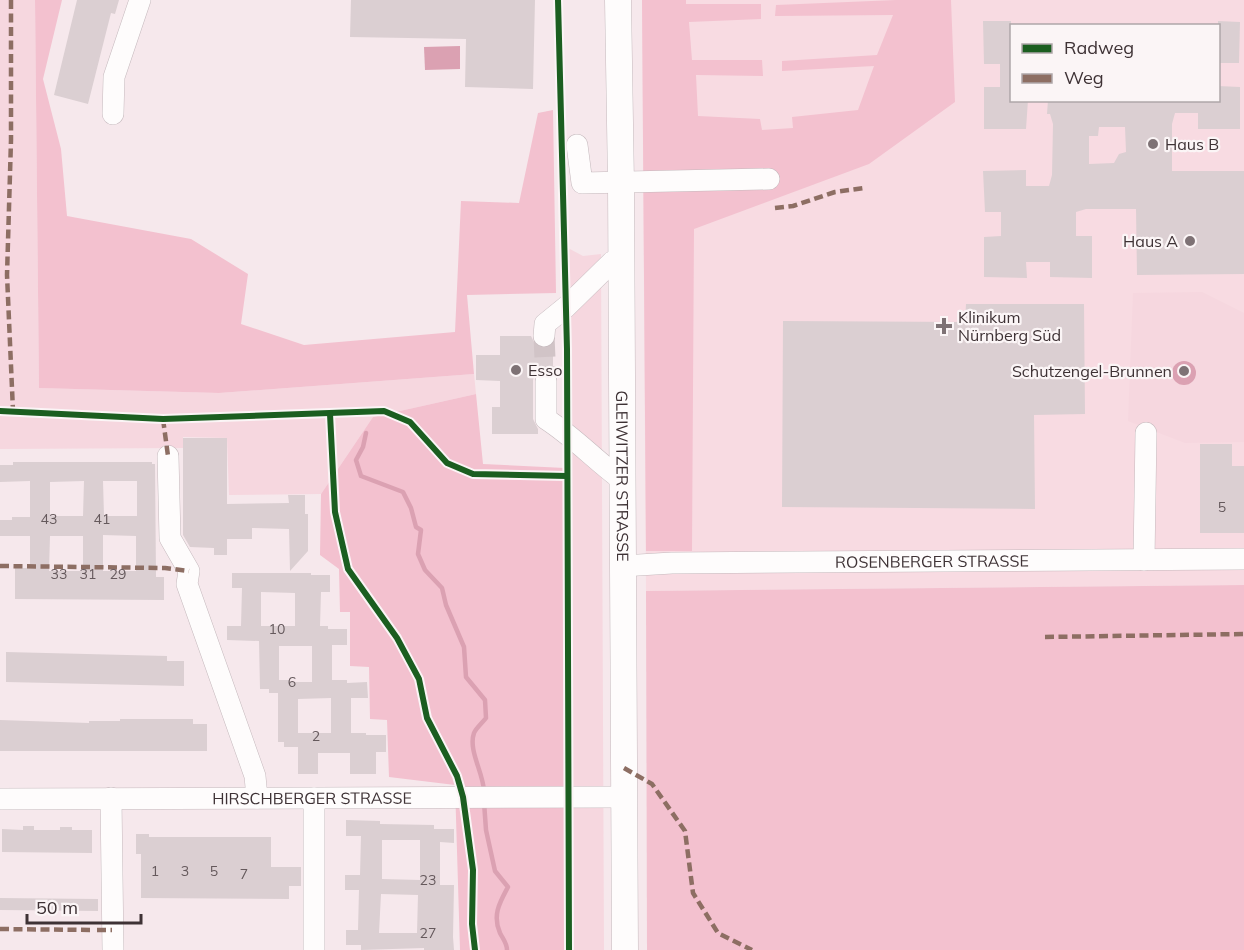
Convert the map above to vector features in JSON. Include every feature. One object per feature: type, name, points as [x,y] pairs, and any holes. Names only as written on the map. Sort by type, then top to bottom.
[{"type":"main road","name":"GLEIWITZER STRASSE","points":[[618,0],[625,950]]},
{"type":"street","points":[[113,114],[114,77],[140,0]]},
{"type":"street","points":[[577,145],[582,183],[621,184],[769,179]]},
{"type":"street","points":[[544,336],[545,324],[566,307],[604,268],[620,258]]},
{"type":"street","points":[[546,381],[546,419],[567,433],[591,456],[622,480]]},
{"type":"street","points":[[1144,560],[1146,433]]},
{"type":"street","points":[[168,456],[170,538],[189,570],[187,584],[255,776],[257,798]]},
{"type":"street","name":"ROSENBERGER STRASSE","points":[[622,566],[672,563],[1244,559]]},
{"type":"street","name":"HIRSCHBERGER STRASSE","points":[[0,799],[625,797]]},
{"type":"street","points":[[111,798],[113,950]]},
{"type":"street","points":[[314,798],[314,950]]},
{"type":"shaded area","points":[[0,0],[35,0],[39,388],[219,393],[474,374],[476,394],[373,417],[321,494],[229,495],[227,438],[183,437],[183,448],[0,449]]},
{"type":"shaded area","points":[[35,0],[62,0],[43,79],[61,149],[67,216],[191,239],[248,274],[241,324],[304,345],[455,332],[461,201],[519,203],[538,113],[553,110],[556,293],[467,295],[474,374],[219,393],[39,388]]},
{"type":"shaded area","name":"Klinikum Nürnberg Süd","points":[[642,0],[1244,0],[1244,585],[646,591]]},
{"type":"shaded area","points":[[642,0],[686,0],[686,4],[761,4],[761,19],[689,22],[692,60],[762,60],[763,76],[696,75],[698,116],[760,119],[762,130],[793,128],[792,117],[858,110],[874,66],[782,71],[782,61],[877,55],[893,15],[775,16],[776,5],[951,0],[955,102],[869,164],[694,229],[692,551],[646,551]]},
{"type":"shaded area","points":[[460,46],[460,69],[425,70],[424,47]]},
{"type":"shaded area","points":[[568,248],[583,256],[601,254],[604,950],[567,950],[565,468],[570,446]]},
{"type":"shaded area","points":[[1202,292],[1244,313],[1244,442],[1185,443],[1128,421],[1133,293]]},
{"type":"shaded area","name":"Schutzengel-Brunnen","points":[[1184,361],[1193,364],[1196,373],[1193,382],[1184,385],[1175,382],[1172,373],[1175,364]]},
{"type":"shaded area","points":[[476,394],[483,464],[565,468],[567,950],[460,950],[455,785],[389,777],[387,720],[370,719],[369,667],[350,666],[350,612],[340,612],[339,569],[320,555],[321,494],[373,417]]},
{"type":"shaded area","points":[[1244,585],[1244,950],[647,950],[646,591]]},
{"type":"building","points":[[77,0],[119,0],[115,14],[111,13],[88,104],[54,95]]},
{"type":"building","points":[[351,0],[535,0],[533,89],[465,87],[466,39],[350,37]]},
{"type":"building","points":[[983,21],[1011,21],[1010,102],[1028,102],[1026,129],[984,129],[984,87],[1000,87],[1000,64],[984,64]]},
{"type":"building","points":[[1218,21],[1240,22],[1239,63],[1220,63],[1220,24]]},
{"type":"building","name":"Haus B","points":[[1220,86],[1240,87],[1240,129],[1198,129],[1198,113],[1175,113],[1172,124],[1172,171],[1244,171],[1244,274],[1137,275],[1136,209],[1086,209],[1076,212],[1076,236],[1092,236],[1092,278],[1050,277],[1050,262],[1026,262],[1027,278],[984,277],[984,237],[1001,236],[1001,212],[985,212],[983,171],[1026,170],[1026,186],[1049,186],[1052,175],[1053,124],[1050,114],[1047,114],[1048,102],[1220,102]],"holes":[[[1099,127],[1125,127],[1126,152],[1119,154],[1114,163],[1089,164],[1089,136],[1098,136]]]},
{"type":"building","points":[[966,304],[1084,304],[1085,414],[1034,415],[1035,509],[782,507],[783,321],[965,322]]},
{"type":"building","points":[[500,336],[531,336],[536,346],[542,349],[553,345],[553,370],[547,368],[540,370],[535,374],[533,380],[533,419],[538,434],[492,434],[492,407],[500,407],[500,381],[476,380],[476,355],[500,355]]},
{"type":"building","points":[[183,438],[227,438],[227,504],[289,503],[288,495],[305,495],[305,514],[308,514],[308,551],[290,571],[289,529],[252,528],[252,539],[227,539],[227,555],[214,555],[214,548],[190,547],[183,535]]},
{"type":"building","points":[[1200,444],[1232,444],[1232,466],[1244,466],[1244,533],[1200,533]]},
{"type":"building","points":[[13,462],[152,462],[155,464],[156,577],[164,577],[164,600],[15,599],[15,568],[30,568],[30,536],[0,536],[0,520],[30,517],[30,481],[0,482],[0,465],[13,465]],"holes":[[[84,481],[83,516],[50,516],[50,482]],[[103,481],[137,481],[137,516],[104,516]],[[103,535],[136,536],[136,571],[103,571]],[[50,536],[83,536],[83,571],[49,571]]]},
{"type":"building","points":[[232,573],[330,575],[330,592],[321,592],[320,626],[328,626],[328,629],[347,629],[347,645],[332,645],[332,680],[347,680],[347,683],[367,682],[368,698],[351,698],[351,733],[386,735],[386,752],[376,752],[376,774],[350,774],[350,753],[318,753],[318,774],[298,774],[298,747],[284,747],[284,742],[278,742],[278,693],[269,693],[269,689],[260,689],[259,641],[227,640],[227,626],[241,626],[242,588],[232,588]],"holes":[[[261,592],[295,593],[295,626],[261,626]],[[279,646],[312,646],[312,682],[279,680]],[[331,698],[331,733],[298,733],[298,699]]]},
{"type":"building","points":[[6,652],[167,656],[167,661],[184,661],[184,686],[6,682]]},
{"type":"building","points":[[120,719],[193,719],[193,724],[207,724],[207,751],[0,751],[0,720],[89,723],[89,721],[120,721]]},
{"type":"building","points":[[346,820],[380,821],[380,824],[434,825],[434,829],[454,829],[454,843],[440,842],[440,885],[454,885],[454,950],[424,950],[424,948],[361,950],[361,945],[346,945],[346,930],[358,930],[359,890],[345,890],[345,875],[360,875],[361,836],[346,836]],"holes":[[[382,840],[420,840],[420,880],[382,879]],[[381,894],[418,895],[417,933],[379,933]]]},
{"type":"building","points":[[23,826],[34,826],[34,830],[60,830],[60,827],[72,827],[72,830],[92,830],[92,853],[2,852],[2,829],[23,830]]},
{"type":"building","points":[[136,834],[149,834],[149,837],[271,837],[271,867],[301,867],[301,886],[289,886],[289,899],[141,898],[141,854],[136,854]]},
{"type":"building","points":[[0,898],[98,899],[98,911],[0,910]]},
{"type":"waterway","points":[[366,433],[363,447],[356,460],[361,476],[403,492],[411,508],[416,527],[421,530],[418,554],[425,570],[442,588],[446,605],[464,647],[466,677],[485,700],[486,718],[475,731],[473,740],[474,754],[484,791]]},
{"type":"waterway","points":[[484,802],[486,830],[495,871],[508,887],[497,914],[498,926],[507,950]]},
{"type":"tunnel","points":[[544,336],[546,381]]},
{"type":"marked path","points":[[11,0],[11,140],[7,275],[13,411]]},
{"type":"marked path","points":[[775,208],[793,206],[835,192],[864,188]]},
{"type":"marked path","points":[[163,419],[168,456]]},
{"type":"marked path","points":[[0,566],[165,568],[189,571]]},
{"type":"marked path","points":[[1045,637],[1244,634]]},
{"type":"marked path","points":[[624,768],[652,784],[685,831],[693,893],[718,933],[752,950]]},
{"type":"marked path","points":[[0,929],[93,930]]},
{"type":"marked path","points":[[97,930],[112,930]]},
{"type":"cycle path","points":[[558,0],[567,349],[569,950]]},
{"type":"cycle path","points":[[0,411],[163,419],[384,411],[410,422],[447,463],[473,474],[567,476]]},
{"type":"cycle path","points":[[330,414],[335,512],[348,569],[397,638],[419,679],[427,718],[457,776],[463,797],[473,870],[472,924],[475,950]]},
{"type":"place","name":"Haus B","points":[[1153,144]]},
{"type":"place","name":"Haus A","points":[[1190,241]]},
{"type":"place","name":"Klinikum Nürnberg Süd","points":[[944,326]]},
{"type":"place","name":"Esso","points":[[516,370]]},
{"type":"place","name":"Schutzengel-Brunnen","points":[[1184,371]]}]
